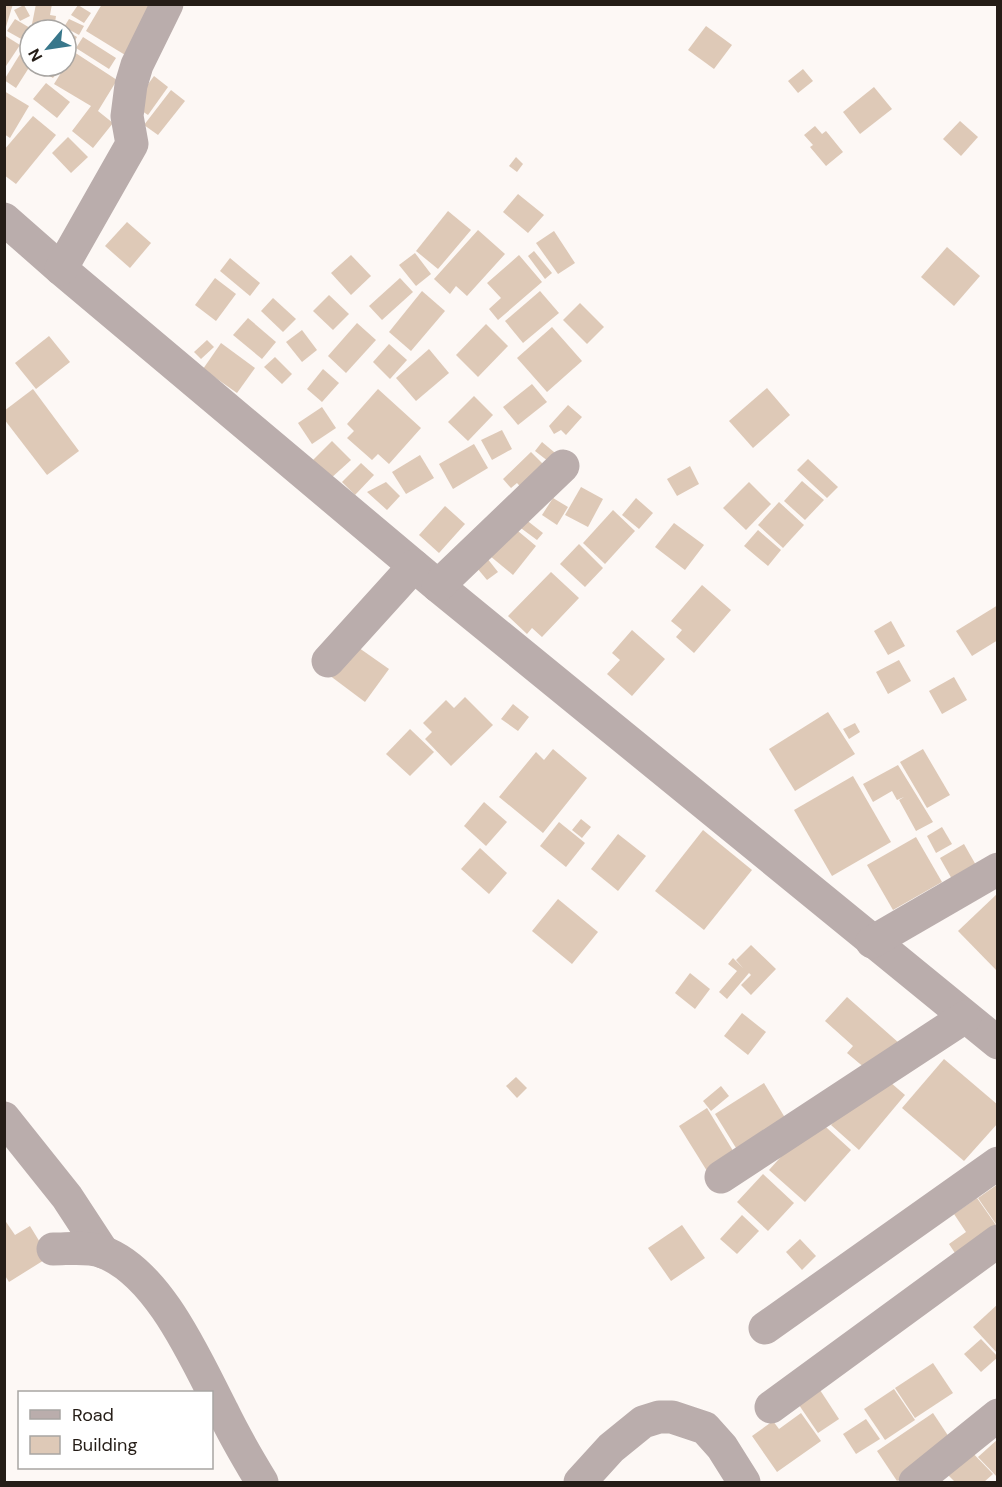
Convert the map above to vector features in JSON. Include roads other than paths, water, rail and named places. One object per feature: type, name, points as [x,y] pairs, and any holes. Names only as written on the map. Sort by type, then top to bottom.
[{"type":"street","points":[[61,269],[132,144],[127,116],[131,85],[137,65],[166,4]]},
{"type":"street","points":[[4,219],[426,576],[998,1043]]},
{"type":"street","points":[[328,661],[426,576],[563,466]]},
{"type":"street","points":[[872,942],[998,869]]},
{"type":"street","points":[[721,1177],[965,1017]]},
{"type":"street","points":[[4,1118],[67,1197],[103,1252]]},
{"type":"street","points":[[765,1328],[998,1163]]},
{"type":"street","points":[[771,1407],[998,1241]]},
{"type":"street","points":[[53,1249],[80,1248],[103,1252],[129,1266],[163,1305],[182,1333],[212,1391]]},
{"type":"street","points":[[213,1394],[262,1482]]},
{"type":"street","points":[[915,1482],[998,1415]]},
{"type":"street","points":[[580,1482],[611,1448],[643,1422],[672,1416],[705,1428],[722,1447],[744,1482]]}]
